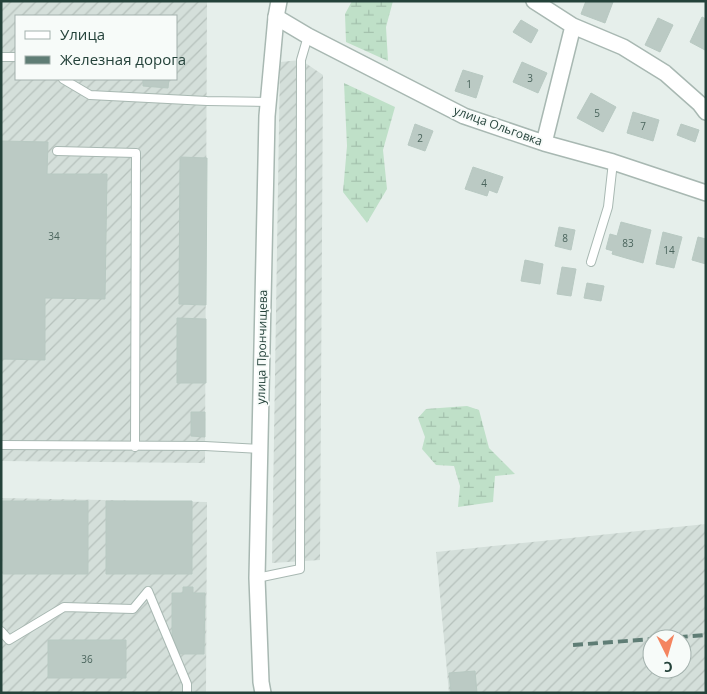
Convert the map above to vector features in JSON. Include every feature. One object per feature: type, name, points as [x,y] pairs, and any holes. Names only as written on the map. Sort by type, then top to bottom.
[{"type":"street","name":"улица Прончищева","points":[[263,693],[257,578],[268,102],[279,1]]},
{"type":"street","points":[[534,1],[573,26],[624,47],[665,73],[700,104],[706,112]]},
{"type":"street","name":"улица Ольговка","points":[[276,17],[308,36],[464,116],[706,193]]},
{"type":"street","points":[[544,143],[573,26]]},
{"type":"lane","points":[[257,578],[300,569],[301,60],[308,36]]},
{"type":"lane","points":[[1,57],[15,57]]},
{"type":"lane","points":[[66,80],[90,95],[268,102]]},
{"type":"lane","points":[[57,151],[136,152],[135,447]]},
{"type":"lane","points":[[591,262],[608,207],[613,162]]},
{"type":"lane","points":[[1,445],[260,448]]},
{"type":"lane","points":[[1,630],[9,640],[64,607],[133,609],[148,591],[187,684],[187,693]]},
{"type":"shaded area","points":[[1,1],[207,1],[205,463],[1,461]]},
{"type":"shaded area","points":[[301,60],[323,75],[320,560],[272,563],[280,62]]},
{"type":"shaded area","points":[[1,498],[207,502],[206,693],[1,693]]},
{"type":"shaded area","points":[[706,524],[706,693],[449,693],[436,552]]},
{"type":"green space","points":[[352,1],[393,1],[386,27],[388,61],[346,42],[345,14]]},
{"type":"green space","points":[[344,83],[395,107],[383,150],[387,189],[367,223],[343,192],[347,146]]},
{"type":"green space","points":[[467,406],[479,410],[489,448],[515,474],[495,476],[493,502],[458,507],[460,486],[454,466],[436,465],[422,449],[425,437],[418,418],[426,409]]},
{"type":"building","points":[[586,1],[613,2],[605,23],[581,14]]},
{"type":"building","points":[[702,17],[706,19],[705,50],[690,42]]},
{"type":"building","points":[[658,18],[673,25],[660,52],[645,45]]},
{"type":"building","points":[[521,20],[538,30],[531,43],[513,32]]},
{"type":"building","points":[[522,62],[547,73],[538,93],[513,82]]},
{"type":"building","points":[[463,70],[483,76],[476,98],[455,91]]},
{"type":"building","points":[[143,80],[169,80],[168,88],[143,86]]},
{"type":"building","points":[[591,93],[616,107],[603,132],[577,118]]},
{"type":"building","points":[[633,112],[659,120],[653,141],[627,133]]},
{"type":"building","points":[[415,124],[433,131],[425,151],[408,145]]},
{"type":"building","points":[[681,124],[699,130],[695,142],[677,135]]},
{"type":"building","points":[[1,141],[48,142],[47,174],[107,174],[105,299],[45,298],[45,360],[1,359]]},
{"type":"building","points":[[180,157],[207,158],[206,305],[179,304]]},
{"type":"building","points":[[473,167],[503,177],[497,193],[489,190],[487,196],[465,189]]},
{"type":"building","points":[[621,222],[651,230],[643,263],[612,254],[613,251],[606,249],[610,234],[617,236]]},
{"type":"building","points":[[559,227],[575,230],[571,250],[555,246]]},
{"type":"building","points":[[663,232],[682,237],[674,268],[656,264]]},
{"type":"building","points":[[698,237],[706,239],[706,264],[692,260]]},
{"type":"building","points":[[525,260],[543,264],[540,284],[521,281]]},
{"type":"building","points":[[562,267],[576,269],[571,296],[557,294]]},
{"type":"building","points":[[587,283],[604,286],[601,301],[584,298]]},
{"type":"building","points":[[177,318],[206,319],[206,383],[177,383]]},
{"type":"building","points":[[191,412],[205,412],[205,437],[191,436]]},
{"type":"building","points":[[2,501],[88,501],[88,574],[3,574]]},
{"type":"building","points":[[106,501],[192,501],[192,574],[106,574]]},
{"type":"building","points":[[183,587],[193,587],[193,593],[205,593],[204,654],[172,654],[172,593],[183,593]]},
{"type":"building","points":[[48,640],[126,640],[126,678],[48,678]]},
{"type":"building","points":[[475,671],[477,693],[451,693],[449,673]]},
{"type":"railway","points":[[573,645],[706,635]]}]
